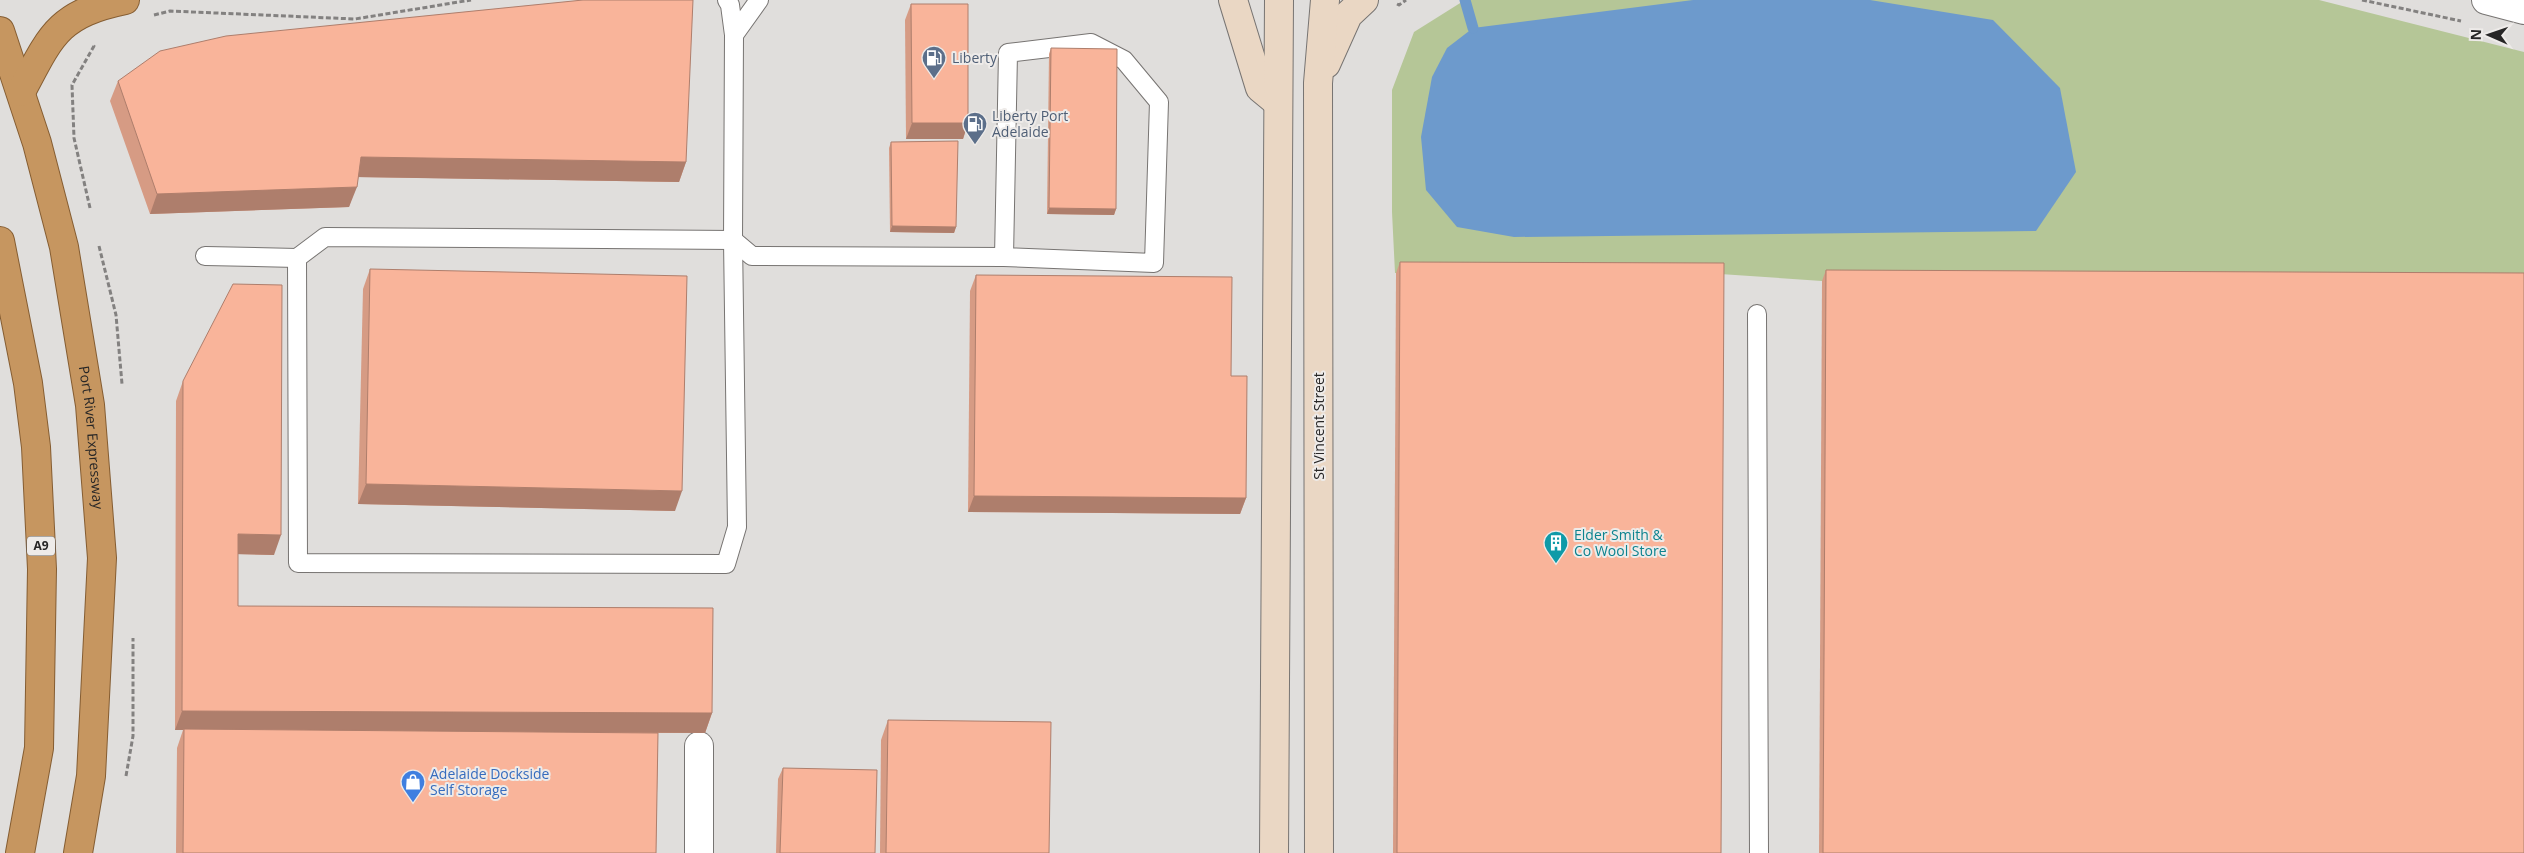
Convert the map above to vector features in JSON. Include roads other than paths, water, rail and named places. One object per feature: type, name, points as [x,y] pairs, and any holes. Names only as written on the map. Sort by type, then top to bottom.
[{"type":"highway","points":[[21,92],[44,48],[57,30],[89,9],[135,8]]},
{"type":"highway","name":"Port River Expressway","points":[[0,31],[21,92],[52,197],[67,264],[90,405],[102,558],[90,776],[78,853]]},
{"type":"highway","name":"A9","points":[[0,240],[28,384],[36,447],[42,569],[39,748],[20,853]]},
{"type":"main road","points":[[1233,0],[1260,88],[1277,102]]},
{"type":"main road","points":[[1274,853],[1279,0]]},
{"type":"main road","name":"St Vincent Street","points":[[1319,853],[1318,83],[1325,0]]},
{"type":"main road","points":[[1318,83],[1348,15],[1364,0]]},
{"type":"street","points":[[2486,0],[2524,10]]},
{"type":"street","points":[[699,746],[699,853]]},
{"type":"lane","points":[[297,258],[298,563],[726,564],[737,527],[733,240],[734,35],[730,5],[727,0]]},
{"type":"lane","points":[[734,35],[759,0]]},
{"type":"lane","points":[[205,256],[297,258],[325,237],[733,240],[752,256],[1004,257],[1154,263],[1160,102],[1124,60],[1091,43],[1008,54],[1004,257]]},
{"type":"lane","points":[[1757,314],[1759,853]]},
{"type":"water","points":[[1693,0],[1870,0],[1993,20],[2060,88],[2076,172],[2036,231],[1514,237],[1457,227],[1426,190],[1421,137],[1432,77],[1447,48],[1473,28]]},
{"type":"waterway","points":[[1465,0],[1473,28]]},
{"type":"place","name":"Liberty","points":[[934,79]]},
{"type":"place","name":"Liberty Port Adelaide","points":[[975,145]]},
{"type":"place","name":"Elder Smith & Co Wool Store","points":[[1556,564]]},
{"type":"place","name":"Adelaide Dockside Self Storage","points":[[413,803]]}]
